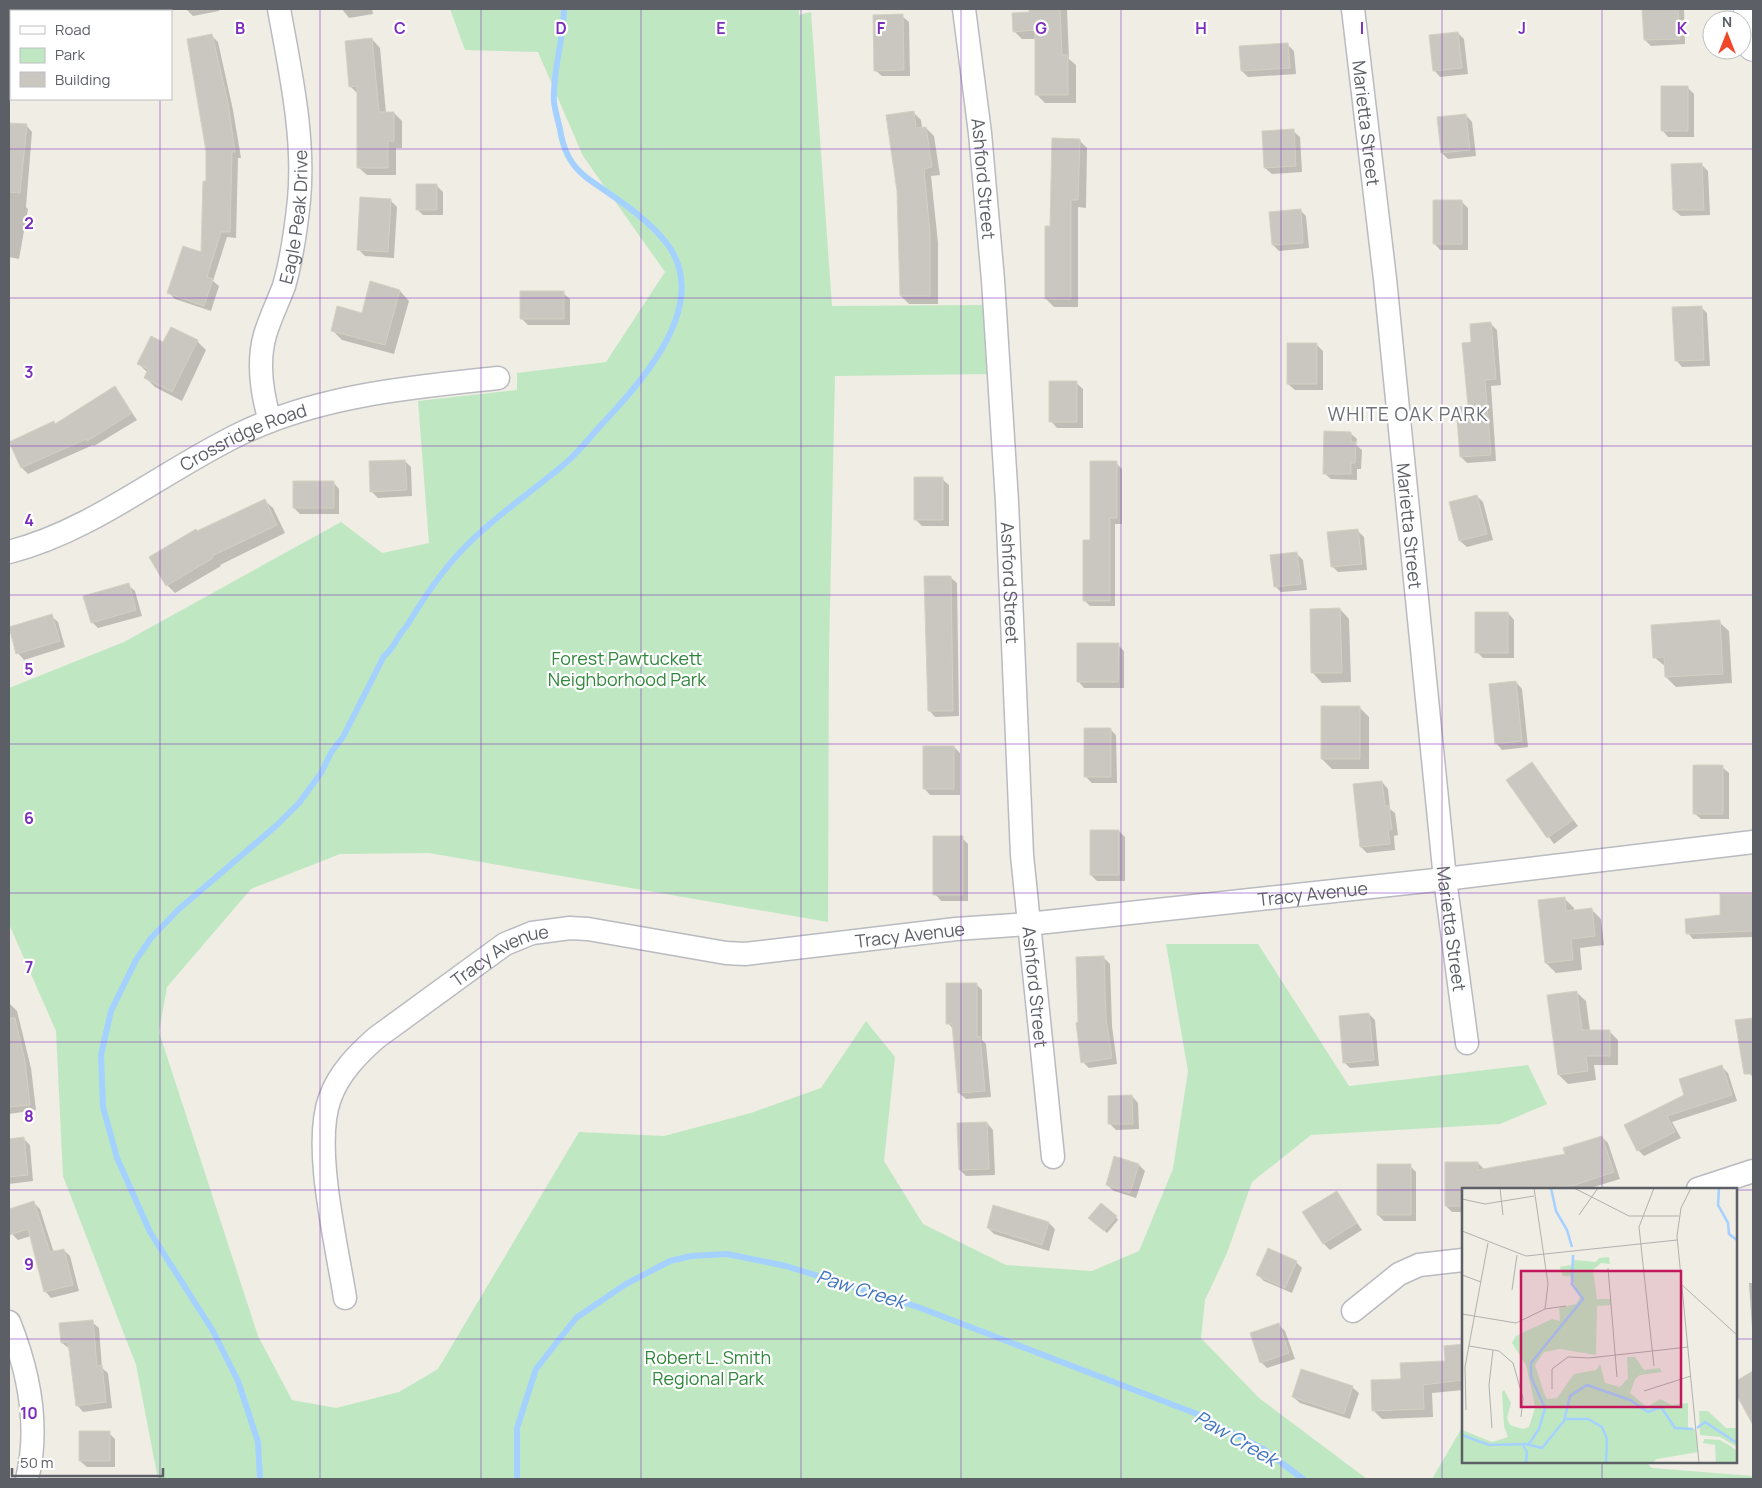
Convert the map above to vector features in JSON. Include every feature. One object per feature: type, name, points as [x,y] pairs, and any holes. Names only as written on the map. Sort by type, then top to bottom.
[{"type":"main road","points":[[1748,9],[1753,47]]},
{"type":"street","name":"Eagle Peak Drive","points":[[270,421],[264,401],[261,375],[262,349],[283,286],[294,244],[300,170],[294,105],[279,9]]},
{"type":"street","name":"Ashford Street","points":[[964,9],[980,133],[993,280],[1007,512],[1022,855],[1053,1157]]},
{"type":"street","name":"Marietta Street","points":[[1353,9],[1386,288],[1445,879],[1467,1043]]},
{"type":"street","name":"Crossridge Road","points":[[9,552],[69,530],[193,459],[244,432],[270,421],[314,406],[352,397],[498,378]]},
{"type":"street","name":"Tracy Avenue","points":[[345,1298],[323,1145],[324,1120],[339,1078],[359,1054],[376,1038],[505,944],[532,933],[570,928],[588,929],[718,952],[745,954],[956,929],[1028,924],[1445,879],[1753,842]]},
{"type":"street","points":[[1701,1188],[1753,1171]]},
{"type":"street","points":[[1353,1311],[1399,1274],[1419,1266],[1462,1260]]},
{"type":"street","points":[[9,1322],[21,1352],[29,1387],[33,1419],[27,1479]]},
{"type":"green space","points":[[450,9],[799,9],[799,15],[811,12],[832,306],[987,305],[991,374],[835,376],[829,654],[828,922],[429,853],[340,854],[251,889],[167,987],[159,1032],[258,1336],[292,1400],[336,1408],[399,1392],[438,1369],[579,1132],[664,1136],[751,1113],[821,1088],[866,1021],[895,1057],[884,1161],[923,1224],[1006,1265],[1092,1271],[1139,1251],[1173,1169],[1188,1071],[1166,944],[1258,944],[1349,1086],[1528,1065],[1547,1104],[1500,1124],[1311,1135],[1252,1182],[1227,1253],[1205,1300],[1201,1338],[1259,1398],[1367,1479],[158,1479],[136,1365],[63,1176],[56,1031],[9,924],[9,688],[124,642],[341,522],[382,553],[429,543],[418,401],[517,390],[517,373],[606,362],[665,272],[583,156],[538,52],[465,50]]},
{"type":"green space","points":[[1462,1428],[1462,1463],[1647,1463],[1652,1468],[1753,1476],[1753,1479],[1432,1479]]},
{"type":"building","points":[[1029,9],[1060,9],[1062,55],[1068,55],[1068,95],[1035,95],[1035,30],[1013,32],[1012,13],[1029,12]]},
{"type":"building","points":[[1642,9],[1678,9],[1680,39],[1644,40]]},
{"type":"building","points":[[903,14],[904,70],[874,71],[873,15]]},
{"type":"building","points":[[1458,32],[1462,68],[1433,71],[1429,35]]},
{"type":"building","points":[[212,34],[228,103],[235,152],[232,152],[230,232],[221,232],[207,277],[213,279],[204,306],[167,293],[183,246],[201,252],[203,181],[206,181],[206,151],[187,39]]},
{"type":"building","points":[[372,38],[379,112],[394,112],[394,141],[388,141],[388,168],[357,168],[357,86],[349,87],[345,41]]},
{"type":"building","points":[[1288,43],[1290,68],[1241,71],[1239,46]]},
{"type":"building","points":[[1661,86],[1688,86],[1688,131],[1661,131]]},
{"type":"building","points":[[914,111],[916,128],[926,127],[932,167],[924,169],[930,234],[930,296],[900,296],[897,191],[886,115]]},
{"type":"building","points":[[1466,114],[1470,150],[1441,153],[1437,117]]},
{"type":"building","points":[[9,123],[27,124],[20,193],[9,192]]},
{"type":"building","points":[[1294,129],[1296,166],[1264,168],[1262,131]]},
{"type":"building","points":[[1052,138],[1080,139],[1078,200],[1071,200],[1071,299],[1045,299],[1045,226],[1050,226]]},
{"type":"building","points":[[1702,163],[1704,210],[1673,210],[1671,164]]},
{"type":"building","points":[[416,184],[437,184],[437,210],[416,210]]},
{"type":"building","points":[[360,197],[391,199],[388,252],[357,250]]},
{"type":"building","points":[[1433,200],[1462,200],[1462,244],[1433,244]]},
{"type":"building","points":[[1301,209],[1303,243],[1272,245],[1269,212]]},
{"type":"building","points":[[370,281],[400,290],[385,345],[331,331],[337,306],[362,313]]},
{"type":"building","points":[[520,291],[564,291],[564,319],[520,319]]},
{"type":"building","points":[[1702,306],[1704,360],[1675,361],[1672,307]]},
{"type":"building","points":[[1491,322],[1496,379],[1485,380],[1491,455],[1460,457],[1456,407],[1468,406],[1462,343],[1471,342],[1470,324]]},
{"type":"building","points":[[171,327],[198,340],[172,392],[144,378],[148,369],[137,364],[151,336],[163,342]]},
{"type":"building","points":[[1287,343],[1317,343],[1317,384],[1287,384]]},
{"type":"building","points":[[1049,381],[1077,381],[1077,422],[1049,422]]},
{"type":"building","points":[[115,386],[132,413],[87,441],[86,439],[21,468],[9,442],[54,421],[55,424]]},
{"type":"building","points":[[1324,431],[1351,432],[1351,442],[1356,442],[1355,463],[1351,463],[1351,474],[1323,474]]},
{"type":"building","points":[[405,460],[407,490],[370,492],[369,461]]},
{"type":"building","points":[[1090,461],[1117,461],[1117,518],[1110,518],[1110,601],[1083,601],[1083,540],[1090,540]]},
{"type":"building","points":[[914,477],[943,477],[943,520],[914,520]]},
{"type":"building","points":[[293,481],[334,481],[334,508],[293,508]]},
{"type":"building","points":[[1477,495],[1487,534],[1459,541],[1449,502]]},
{"type":"building","points":[[265,499],[277,525],[212,556],[213,558],[166,586],[149,557],[196,529],[197,531]]},
{"type":"building","points":[[1358,529],[1362,564],[1331,567],[1327,532]]},
{"type":"building","points":[[1297,552],[1301,584],[1274,587],[1270,555]]},
{"type":"building","points":[[924,576],[951,576],[953,711],[928,711]]},
{"type":"building","points":[[129,583],[136,610],[91,623],[83,596]]},
{"type":"building","points":[[1340,608],[1342,673],[1311,673],[1310,609]]},
{"type":"building","points":[[1475,612],[1508,612],[1508,653],[1475,653]]},
{"type":"building","points":[[52,614],[60,641],[16,654],[9,627]]},
{"type":"building","points":[[1720,620],[1723,674],[1665,677],[1664,657],[1653,658],[1651,625]]},
{"type":"building","points":[[1077,643],[1119,643],[1118,682],[1077,682]]},
{"type":"building","points":[[1516,681],[1522,741],[1495,744],[1489,684]]},
{"type":"building","points":[[1321,706],[1360,706],[1360,759],[1321,759]]},
{"type":"building","points":[[1084,728],[1111,728],[1111,777],[1084,777]]},
{"type":"building","points":[[923,746],[954,746],[954,789],[923,789]]},
{"type":"building","points":[[1532,762],[1573,820],[1547,838],[1506,780]]},
{"type":"building","points":[[1693,765],[1723,765],[1723,814],[1693,814]]},
{"type":"building","points":[[1382,781],[1385,806],[1389,806],[1392,829],[1388,830],[1390,844],[1360,847],[1353,784]]},
{"type":"building","points":[[1090,830],[1119,830],[1119,875],[1090,875]]},
{"type":"building","points":[[933,836],[963,836],[963,895],[933,895]]},
{"type":"building","points":[[1720,894],[1753,894],[1753,931],[1686,934],[1685,919],[1720,915]]},
{"type":"building","points":[[1565,897],[1566,911],[1592,908],[1595,936],[1571,939],[1573,960],[1545,963],[1538,900]]},
{"type":"building","points":[[1104,956],[1106,1019],[1112,1058],[1081,1063],[1076,1023],[1078,1022],[1076,957]]},
{"type":"building","points":[[946,983],[977,983],[977,1037],[980,1036],[985,1091],[958,1093],[952,1024],[946,1024]]},
{"type":"building","points":[[1577,991],[1582,1030],[1610,1030],[1610,1056],[1586,1056],[1588,1071],[1558,1075],[1547,995]]},
{"type":"building","points":[[1369,1013],[1374,1060],[1343,1063],[1339,1016]]},
{"type":"building","points":[[9,1018],[15,1018],[25,1061],[30,1105],[9,1107]]},
{"type":"building","points":[[1753,1018],[1753,1074],[1744,1074],[1735,1020]]},
{"type":"building","points":[[1722,1065],[1732,1095],[1667,1116],[1675,1132],[1637,1151],[1624,1125],[1684,1095],[1679,1079]]},
{"type":"building","points":[[1132,1095],[1133,1124],[1108,1124],[1108,1096]]},
{"type":"building","points":[[987,1122],[989,1169],[959,1170],[957,1123]]},
{"type":"building","points":[[1602,1136],[1614,1172],[1575,1185],[1555,1188],[1462,1188],[1462,1206],[1445,1206],[1445,1162],[1478,1162],[1478,1170],[1565,1154],[1563,1148]]},
{"type":"building","points":[[24,1137],[28,1175],[9,1177],[9,1139]]},
{"type":"building","points":[[1114,1156],[1139,1164],[1130,1193],[1106,1185]]},
{"type":"building","points":[[1377,1164],[1411,1164],[1411,1215],[1377,1215]]},
{"type":"building","points":[[1337,1191],[1357,1223],[1323,1244],[1302,1212]]},
{"type":"building","points":[[34,1201],[50,1252],[64,1249],[73,1285],[44,1292],[28,1229],[9,1235],[9,1209]]},
{"type":"building","points":[[1101,1203],[1117,1216],[1104,1231],[1088,1218]]},
{"type":"building","points":[[993,1205],[1049,1222],[1042,1245],[987,1228]]},
{"type":"building","points":[[1268,1248],[1297,1261],[1285,1288],[1256,1275]]},
{"type":"building","points":[[93,1320],[97,1366],[102,1365],[106,1402],[76,1406],[68,1342],[61,1343],[59,1323]]},
{"type":"building","points":[[1279,1323],[1289,1353],[1260,1363],[1250,1333]]},
{"type":"building","points":[[1462,1344],[1462,1380],[1423,1385],[1424,1409],[1372,1411],[1371,1380],[1401,1379],[1400,1363],[1445,1361],[1444,1346]]},
{"type":"building","points":[[1301,1369],[1353,1386],[1344,1414],[1292,1397]]},
{"type":"building","points":[[1753,1371],[1753,1425],[1737,1396],[1737,1380]]},
{"type":"building","points":[[79,1431],[110,1431],[110,1461],[79,1461]]},
{"type":"waterway","points":[[260,1479],[258,1442],[238,1381],[213,1331],[150,1232],[117,1158],[103,1107],[101,1055],[111,1011],[136,960],[151,938],[179,909],[277,825],[299,803],[321,773],[332,751],[343,737],[384,656],[393,646],[441,575],[457,555],[478,534],[577,452],[618,407],[652,365],[677,317],[681,292],[679,268],[668,245],[641,217],[581,173],[568,156],[563,143],[554,105],[554,90],[564,9]]},
{"type":"waterway","name":"Paw Creek","points":[[517,1479],[517,1428],[536,1369],[576,1318],[626,1284],[670,1261],[691,1256],[727,1254],[786,1266],[918,1307],[1197,1414],[1263,1449],[1303,1479]]},
{"type":"district","name":"WHITE OAK PARK","points":[[1408,414]]},
{"type":"park label","name":"Forest Pawtuckett Neighborhood Park","points":[[627,668]]},
{"type":"park label","name":"Robert L. Smith Regional Park","points":[[708,1367]]}]
